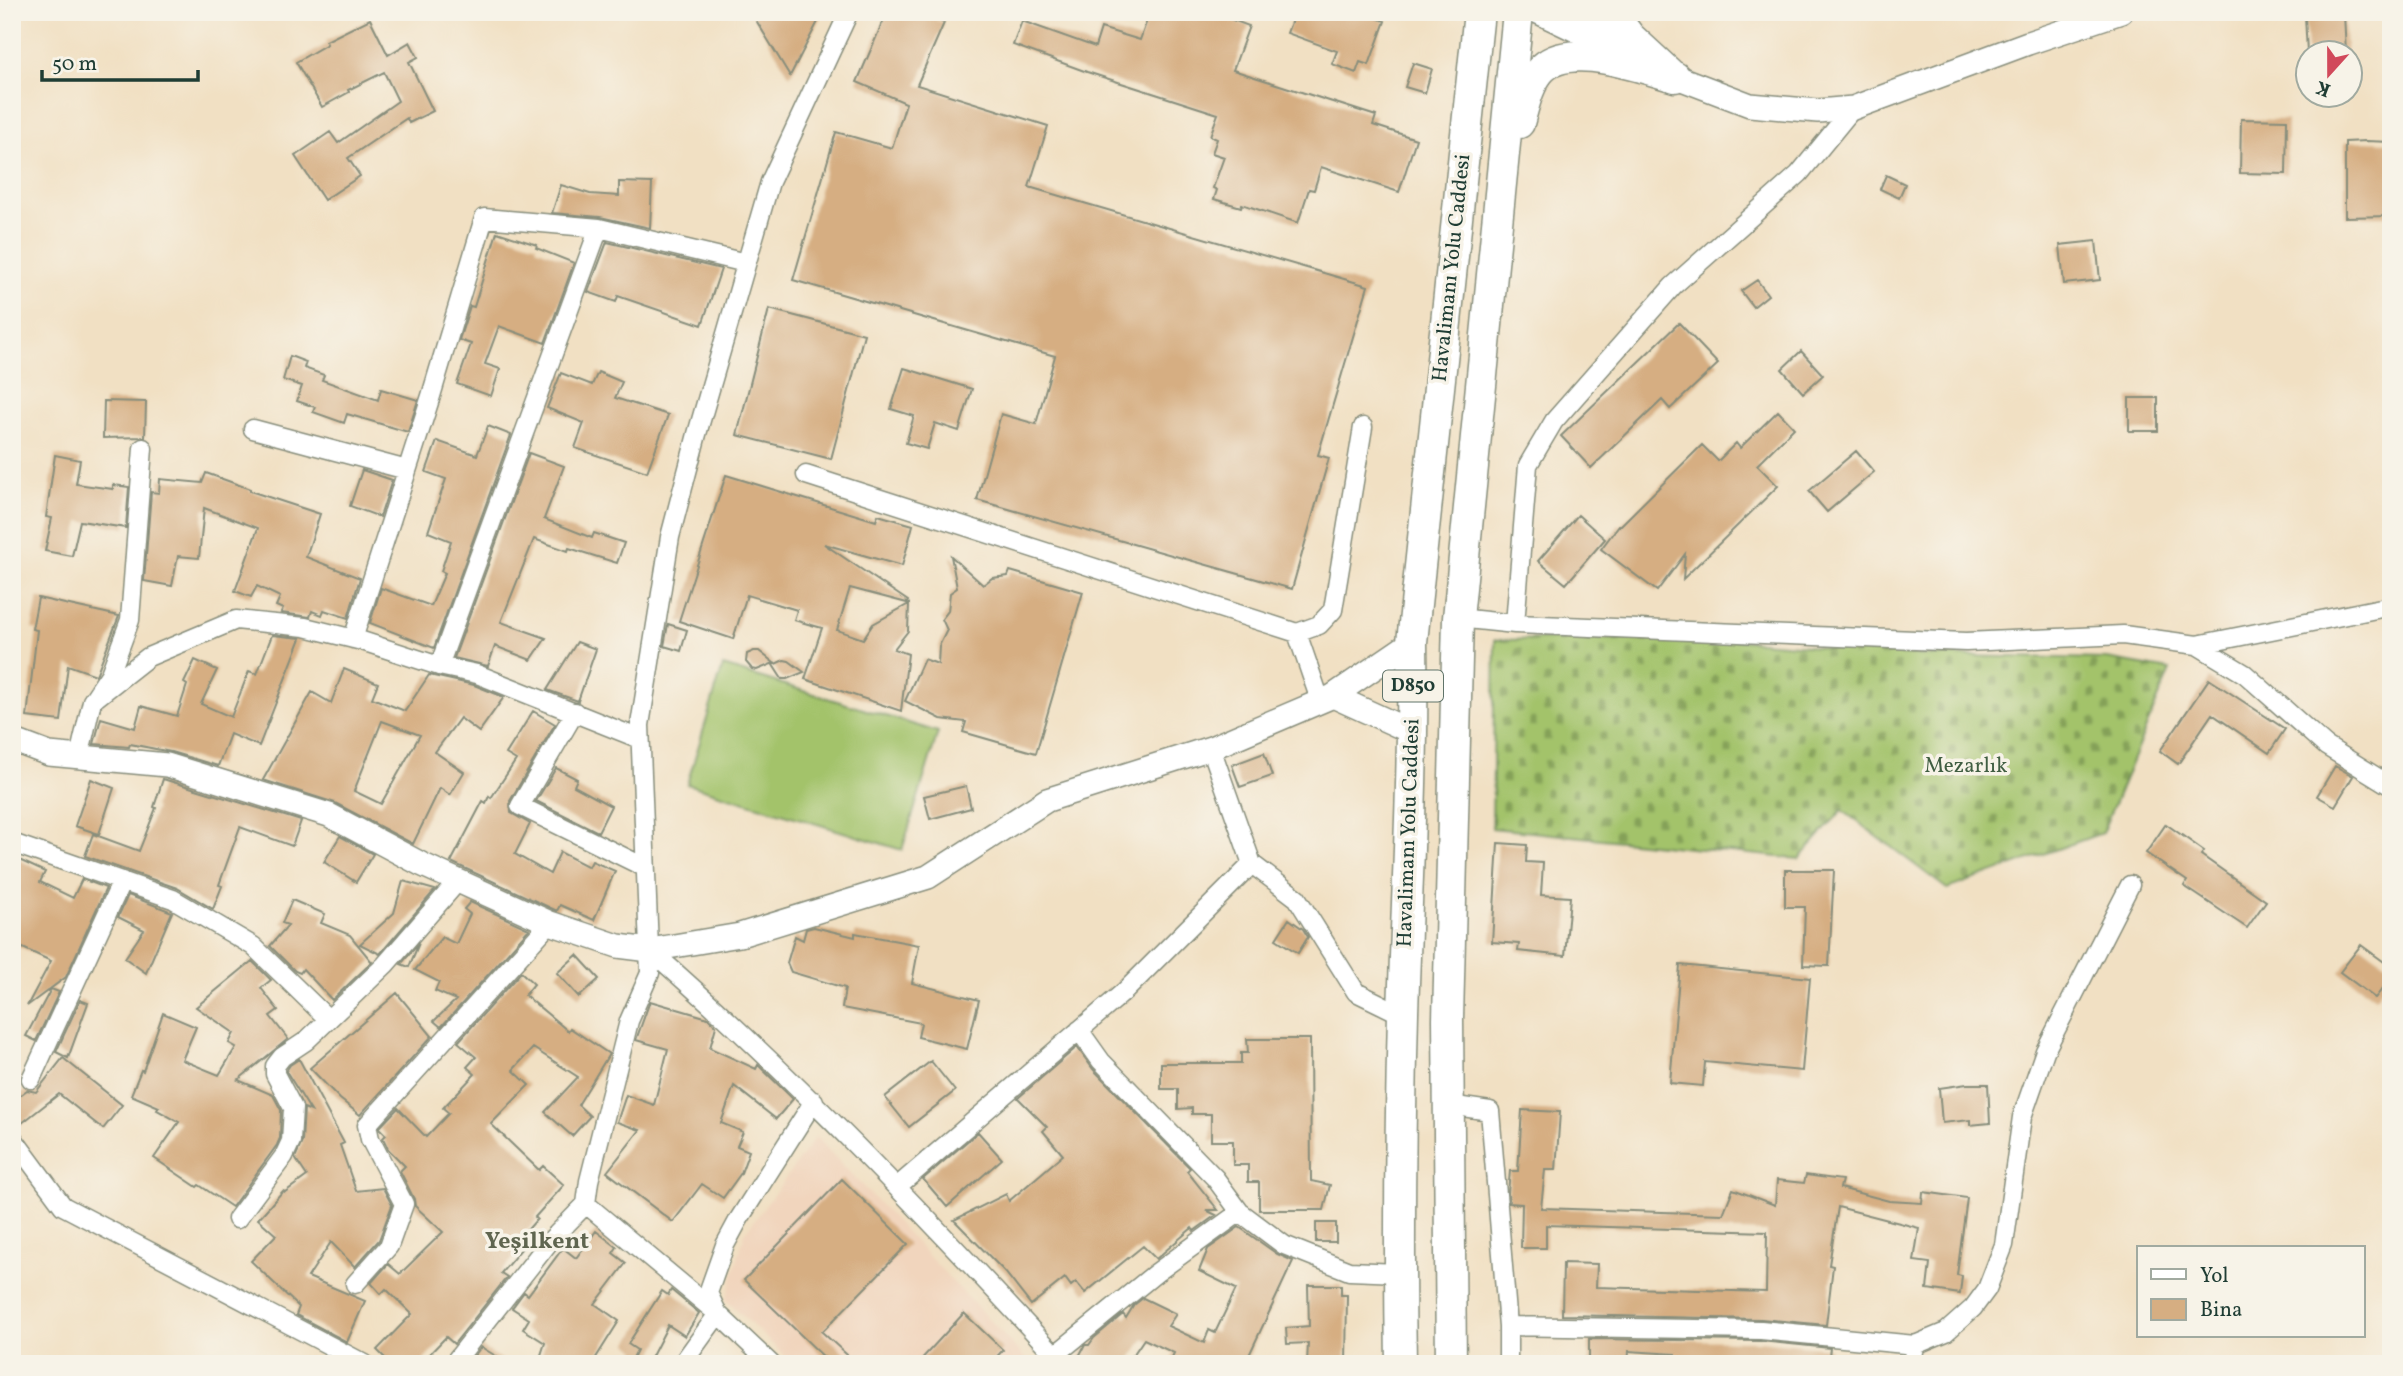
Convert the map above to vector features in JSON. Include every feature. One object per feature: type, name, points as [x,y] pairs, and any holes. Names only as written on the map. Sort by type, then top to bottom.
[{"type":"highway","name":"Havalimanı Yolu Caddesi","points":[[1401,1364],[1399,1273],[1403,1015],[1414,733],[1412,642],[1479,12]]},
{"type":"highway","name":"Havalimanı Yolu Caddesi","points":[[1451,1364],[1448,1019],[1458,618],[1518,12]]},
{"type":"highway","points":[[1611,12],[1630,37],[1675,78]]},
{"type":"highway","points":[[1499,191],[1530,89],[1540,70],[1559,58],[1595,56],[1675,78]]},
{"type":"street","points":[[453,1364],[550,1241],[586,1204],[589,1181],[629,1021],[650,973],[640,725],[670,537],[696,434],[770,182],[849,12]]},
{"type":"street","points":[[1538,12],[1675,78],[1750,105],[1818,111],[1853,108],[2028,43],[2121,12]]},
{"type":"street","points":[[1581,12],[1675,78]]},
{"type":"street","points":[[1515,624],[1528,465],[1554,421],[1673,286],[1799,174],[1853,108]]},
{"type":"street","points":[[353,639],[484,218],[599,228],[746,263]]},
{"type":"street","points":[[439,666],[599,228]]},
{"type":"street","points":[[806,475],[1297,633],[1319,625],[1333,610],[1363,427]]},
{"type":"street","points":[[253,429],[407,470]]},
{"type":"street","points":[[79,757],[92,701],[110,674],[130,620],[143,448]]},
{"type":"street","points":[[1458,618],[1515,624],[1966,642],[2123,635],[2197,645],[2391,606]]},
{"type":"street","points":[[92,701],[148,657],[236,620],[305,627],[439,666],[477,674],[640,739]]},
{"type":"street","points":[[1297,633],[1326,698],[1414,733]]},
{"type":"street","points":[[12,740],[49,754],[167,765],[329,815],[421,864],[550,923],[618,946],[650,950],[740,935],[928,877],[1047,800],[1212,748],[1326,698],[1412,642]]},
{"type":"street","points":[[2197,645],[2245,674],[2326,746],[2391,786]]},
{"type":"street","points":[[575,712],[520,806],[644,867]]},
{"type":"street","points":[[1212,748],[1252,864],[1297,898],[1356,992],[1403,1015]]},
{"type":"street","points":[[12,843],[173,899],[253,946],[328,1019]]},
{"type":"street","points":[[898,1186],[1125,991],[1252,864]]},
{"type":"street","points":[[31,1079],[122,881]]},
{"type":"street","points":[[237,1219],[284,1156],[291,1141],[293,1108],[275,1074],[275,1066],[282,1057],[306,1041],[385,965],[458,881]]},
{"type":"street","points":[[1508,1326],[1761,1331],[1915,1345],[1947,1332],[1973,1308],[1987,1289],[2004,1245],[2022,1117],[2045,1051],[2130,885]]},
{"type":"street","points":[[355,1284],[389,1246],[404,1204],[370,1139],[367,1125],[550,923]]},
{"type":"street","points":[[650,950],[728,1018],[898,1186],[1051,1359],[1156,1273],[1240,1212]]},
{"type":"street","points":[[1079,1030],[1101,1060],[1215,1178],[1240,1212],[1284,1245],[1304,1254],[1349,1271],[1399,1273]]},
{"type":"street","points":[[718,1314],[708,1293],[725,1245],[738,1219],[814,1101]]},
{"type":"street","points":[[1448,1105],[1490,1111],[1508,1326],[1508,1364]]},
{"type":"street","points":[[12,1137],[63,1206],[365,1364]]},
{"type":"street","points":[[586,1204],[718,1314],[771,1364]]},
{"type":"street","points":[[682,1364],[718,1314]]},
{"type":"street","points":[[1912,1364],[1915,1345]]},
{"type":"shaded area","points":[[816,1137],[1027,1360],[1023,1364],[793,1364],[726,1300],[745,1233]]},
{"type":"green space","name":"Mezarlık","points":[[1703,637],[1910,655],[2107,659],[2170,670],[2102,833],[1947,889],[1842,810],[1799,859],[1492,828],[1495,640]]},
{"type":"green space","points":[[723,666],[938,732],[902,850],[687,784]]},
{"type":"building","points":[[751,12],[823,12],[790,76]]},
{"type":"building","points":[[887,12],[919,12],[944,23],[917,85],[1048,126],[1029,187],[1368,286],[1318,455],[1329,458],[1292,589],[977,500],[1001,414],[1036,424],[1055,356],[793,280],[836,132],[892,148],[906,103],[857,82]]},
{"type":"building","points":[[1150,12],[1211,12],[1249,26],[1233,70],[1376,116],[1373,125],[1416,139],[1399,192],[1321,167],[1314,190],[1309,189],[1298,223],[1242,204],[1241,207],[1214,199],[1217,190],[1213,188],[1224,157],[1212,153],[1217,139],[1210,136],[1218,114],[1013,45],[1022,21],[1095,47],[1101,28],[1140,40]]},
{"type":"building","points":[[1295,12],[1360,12],[1385,21],[1369,65],[1360,62],[1356,73],[1332,64],[1337,51],[1287,33]]},
{"type":"building","points":[[2344,14],[2345,38],[2306,38],[2305,16]]},
{"type":"building","points":[[370,19],[388,55],[410,42],[418,57],[409,62],[433,111],[409,123],[407,118],[348,158],[360,176],[324,200],[295,156],[330,132],[338,143],[398,101],[384,72],[322,107],[296,62],[327,44],[326,41]]},
{"type":"building","points":[[1413,63],[1432,69],[1425,93],[1405,87]]},
{"type":"building","points":[[2241,119],[2287,120],[2286,174],[2240,173]]},
{"type":"building","points":[[2345,142],[2391,142],[2391,216],[2345,217]]},
{"type":"building","points":[[1886,175],[1905,184],[1899,198],[1880,189]]},
{"type":"building","points":[[619,182],[652,183],[650,228],[600,217],[552,213],[561,185],[590,194],[619,196]]},
{"type":"building","points":[[497,232],[537,245],[536,248],[574,263],[545,343],[499,326],[485,364],[500,369],[491,396],[457,384],[471,344],[459,340],[470,306],[474,307]]},
{"type":"building","points":[[2096,241],[2100,280],[2064,284],[2060,245]]},
{"type":"building","points":[[607,242],[721,269],[702,325],[618,296],[616,302],[588,292]]},
{"type":"building","points":[[1757,280],[1768,295],[1753,307],[1741,291]]},
{"type":"building","points":[[769,309],[864,334],[831,459],[737,435]]},
{"type":"building","points":[[1679,323],[1718,364],[1670,409],[1662,400],[1591,468],[1561,436]]},
{"type":"building","points":[[1801,351],[1823,375],[1803,393],[1782,369]]},
{"type":"building","points":[[290,356],[306,362],[304,368],[324,375],[322,380],[378,400],[381,389],[418,400],[408,432],[347,414],[344,423],[313,412],[315,407],[297,401],[302,386],[283,380]]},
{"type":"building","points":[[904,368],[972,389],[959,431],[935,423],[927,449],[906,443],[914,416],[891,409]]},
{"type":"building","points":[[598,372],[622,382],[615,398],[668,415],[647,472],[575,448],[584,423],[547,408],[561,373],[592,385]]},
{"type":"building","points":[[2129,398],[2158,398],[2158,431],[2129,431]]},
{"type":"building","points":[[104,401],[146,402],[145,437],[103,438]]},
{"type":"building","points":[[1778,411],[1794,428],[1757,465],[1778,486],[1683,579],[1685,554],[1657,591],[1601,549],[1619,525],[1702,445],[1718,461],[1736,443],[1740,448]]},
{"type":"building","points":[[488,426],[511,435],[434,648],[370,623],[381,588],[431,606],[445,573],[441,571],[451,541],[428,532],[446,479],[426,472],[437,441],[477,455]]},
{"type":"building","points":[[1856,451],[1874,472],[1827,512],[1809,491]]},
{"type":"building","points":[[529,453],[564,466],[544,519],[592,538],[594,533],[624,543],[617,563],[534,539],[501,622],[546,638],[531,660],[495,646],[488,666],[454,658]]},
{"type":"building","points":[[55,455],[80,460],[76,484],[113,489],[113,485],[129,487],[126,528],[80,521],[72,556],[45,551],[52,518],[46,517]]},
{"type":"building","points":[[362,470],[392,480],[380,517],[350,506]]},
{"type":"building","points":[[206,473],[320,514],[306,557],[360,578],[348,618],[324,610],[322,615],[312,611],[310,617],[281,613],[283,609],[276,606],[280,597],[257,586],[251,597],[235,591],[258,528],[204,508],[199,558],[178,556],[172,586],[144,581],[151,492],[159,493],[160,479],[202,483]]},
{"type":"building","points":[[726,475],[876,521],[878,515],[913,525],[902,566],[824,544],[908,601],[907,603],[850,588],[837,630],[863,639],[873,624],[909,604],[908,631],[894,649],[908,654],[901,711],[805,679],[822,628],[794,620],[797,610],[747,595],[733,639],[679,621]]},
{"type":"building","points":[[1578,515],[1605,539],[1566,584],[1538,561]]},
{"type":"building","points":[[951,556],[983,585],[992,578],[1008,576],[1010,571],[1083,592],[1036,753],[963,732],[966,722],[941,719],[905,701],[924,659],[938,664],[939,646],[947,630],[942,619],[948,611],[950,593],[957,588]]},
{"type":"building","points":[[38,598],[119,616],[96,675],[68,665],[61,721],[27,717],[37,630],[32,629]]},
{"type":"building","points":[[668,624],[687,630],[681,651],[664,646]]},
{"type":"building","points":[[272,635],[301,638],[259,746],[230,734],[218,766],[171,752],[130,744],[129,747],[94,744],[101,718],[135,728],[141,706],[177,716],[187,685],[184,683],[195,660],[217,670],[201,704],[231,717],[249,671],[257,674]]},
{"type":"building","points":[[577,642],[596,649],[578,701],[547,690]]},
{"type":"building","points":[[759,651],[774,663],[757,670],[752,669],[746,662],[747,654]]},
{"type":"building","points":[[784,660],[804,672],[782,679],[773,665]]},
{"type":"building","points":[[344,669],[378,683],[372,698],[405,711],[429,675],[474,685],[504,697],[479,732],[460,718],[435,752],[464,772],[450,795],[440,788],[413,844],[335,803],[263,780],[312,692],[331,703]],"holes":[[[382,721],[420,735],[381,804],[354,791]]]},
{"type":"building","points":[[2209,679],[2285,729],[2269,753],[2212,714],[2178,764],[2160,751]]},
{"type":"building","points":[[533,711],[555,724],[510,801],[511,813],[530,824],[515,854],[550,874],[560,852],[589,867],[592,861],[615,871],[594,920],[560,905],[557,911],[451,862],[483,801],[486,803],[489,796],[491,798],[516,760],[506,754]]},
{"type":"building","points":[[1264,753],[1272,776],[1240,787],[1232,765]]},
{"type":"building","points":[[2335,766],[2353,776],[2335,806],[2317,796]]},
{"type":"building","points":[[556,768],[577,779],[574,786],[611,806],[598,832],[536,801]]},
{"type":"building","points":[[91,779],[114,788],[99,834],[75,826]]},
{"type":"building","points":[[163,779],[301,821],[292,846],[240,827],[213,909],[177,888],[85,856],[93,834],[139,851],[156,808],[154,807]]},
{"type":"building","points":[[966,786],[971,808],[930,819],[924,796]]},
{"type":"building","points":[[2166,824],[2204,851],[2201,855],[2266,901],[2247,928],[2184,886],[2187,881],[2146,853]]},
{"type":"building","points":[[340,836],[373,854],[356,882],[324,862]]},
{"type":"building","points":[[1498,843],[1527,845],[1526,862],[1543,863],[1541,895],[1570,897],[1565,956],[1518,951],[1519,944],[1492,942]]},
{"type":"building","points":[[17,859],[45,872],[40,882],[73,898],[82,879],[106,888],[66,977],[27,1006],[51,961],[12,943],[12,869]]},
{"type":"building","points":[[1785,870],[1834,870],[1829,966],[1803,965],[1805,907],[1785,907]]},
{"type":"building","points":[[403,881],[435,890],[380,954],[360,944],[394,913]]},
{"type":"building","points":[[128,895],[172,912],[146,973],[125,958],[144,930],[118,917]]},
{"type":"building","points":[[292,900],[325,914],[321,923],[350,935],[372,962],[332,1000],[303,969],[300,973],[295,971],[270,946],[288,925],[282,923]]},
{"type":"building","points":[[470,902],[529,929],[441,1027],[434,1021],[456,1000],[435,991],[439,982],[415,970],[442,937],[456,944],[470,914],[464,909]]},
{"type":"building","points":[[1289,919],[1303,929],[1308,937],[1298,953],[1276,939]]},
{"type":"building","points":[[814,927],[855,937],[855,933],[919,945],[912,983],[979,1000],[967,1049],[918,1037],[921,1023],[842,1008],[845,988],[791,972],[787,963],[795,936],[803,940],[806,929]]},
{"type":"building","points":[[419,943],[409,967],[401,964]]},
{"type":"building","points":[[2361,945],[2391,967],[2391,978],[2375,998],[2340,972]]},
{"type":"building","points":[[577,955],[599,979],[579,997],[557,973]]},
{"type":"building","points":[[252,961],[271,980],[261,988],[278,1010],[270,1016],[288,1039],[238,1080],[273,1095],[281,1110],[280,1138],[232,1207],[154,1158],[179,1122],[157,1110],[159,1107],[131,1095],[141,1070],[143,1071],[163,1013],[196,1027],[182,1060],[219,1075],[236,1047],[229,1043],[234,1033],[196,1007]]},
{"type":"building","points":[[1680,965],[1810,978],[1802,1071],[1705,1062],[1703,1086],[1670,1083]]},
{"type":"building","points":[[521,972],[534,984],[525,995],[568,1031],[570,1028],[609,1054],[578,1105],[590,1116],[572,1136],[545,1112],[578,1077],[533,1048],[513,1070],[529,1085],[491,1124],[539,1170],[543,1166],[564,1185],[516,1243],[522,1248],[501,1273],[507,1277],[454,1344],[446,1337],[420,1364],[391,1364],[377,1350],[412,1314],[386,1289],[381,1294],[371,1283],[388,1264],[400,1274],[443,1232],[415,1206],[400,1171],[405,1166],[388,1149],[383,1138],[386,1135],[379,1128],[398,1108],[426,1137],[449,1113],[443,1108],[475,1074],[467,1067],[476,1057],[458,1042]]},
{"type":"building","points":[[51,989],[59,992],[36,1041],[26,1036]]},
{"type":"building","points":[[397,993],[432,1036],[360,1115],[310,1068]]},
{"type":"building","points":[[80,1000],[88,1003],[68,1058],[56,1052]]},
{"type":"building","points":[[650,1001],[708,1018],[716,1026],[710,1048],[756,1069],[758,1065],[793,1099],[776,1119],[734,1086],[721,1123],[743,1132],[737,1146],[749,1151],[741,1173],[723,1198],[702,1184],[673,1222],[607,1172],[640,1130],[617,1122],[626,1095],[654,1105],[668,1049],[636,1040]]},
{"type":"building","points":[[1247,1039],[1310,1039],[1311,1181],[1330,1185],[1324,1210],[1259,1210],[1259,1182],[1248,1182],[1248,1165],[1233,1165],[1233,1141],[1211,1141],[1211,1114],[1192,1114],[1192,1108],[1178,1109],[1178,1089],[1161,1089],[1161,1063],[1241,1063],[1241,1053],[1248,1053]]},
{"type":"building","points":[[1077,1047],[1093,1069],[1190,1168],[1187,1171],[1218,1210],[1206,1210],[1216,1215],[1194,1231],[1192,1228],[1156,1259],[1143,1246],[1085,1293],[1076,1282],[1071,1286],[1065,1278],[1031,1305],[1005,1272],[954,1220],[1006,1194],[1009,1201],[1063,1155],[1043,1131],[1047,1127],[1018,1098]]},
{"type":"building","points":[[63,1058],[122,1105],[103,1129],[59,1094],[17,1127],[14,1126],[12,1101],[27,1090],[36,1092]]},
{"type":"building","points":[[299,1059],[344,1143],[340,1145],[356,1191],[383,1188],[392,1205],[379,1240],[355,1267],[331,1242],[308,1277],[365,1301],[347,1342],[296,1315],[299,1307],[251,1261],[276,1235],[258,1219],[283,1191],[307,1176],[295,1158],[302,1142],[304,1108],[311,1111],[286,1071]]},
{"type":"building","points":[[931,1061],[955,1091],[909,1127],[885,1097]]},
{"type":"building","points":[[1988,1084],[1990,1123],[1970,1125],[1970,1120],[1942,1123],[1939,1088]]},
{"type":"building","points":[[1522,1110],[1560,1112],[1556,1170],[1545,1170],[1541,1208],[1723,1214],[1733,1189],[1775,1205],[1777,1180],[1804,1183],[1806,1175],[1842,1180],[1840,1188],[1889,1201],[1922,1203],[1923,1192],[1967,1198],[1957,1275],[1962,1276],[1960,1294],[1927,1289],[1930,1263],[1914,1261],[1919,1228],[1838,1207],[1829,1265],[1833,1266],[1826,1325],[1761,1319],[1562,1315],[1563,1263],[1597,1264],[1596,1287],[1766,1292],[1767,1232],[1546,1225],[1546,1248],[1521,1248],[1522,1204],[1509,1203],[1508,1193],[1510,1171],[1518,1171]]},
{"type":"building","points":[[978,1132],[1002,1159],[947,1207],[923,1179]]},
{"type":"building","points":[[842,1179],[908,1244],[822,1332],[857,1364],[831,1364],[744,1280]]},
{"type":"building","points":[[1316,1223],[1336,1223],[1336,1242],[1316,1242]]},
{"type":"building","points":[[1239,1227],[1277,1254],[1293,1261],[1245,1364],[1169,1364],[1174,1353],[1144,1339],[1127,1364],[1075,1364],[1085,1345],[1089,1345],[1123,1314],[1126,1318],[1134,1305],[1143,1298],[1176,1314],[1168,1326],[1204,1343],[1209,1330],[1215,1333],[1236,1289],[1199,1271],[1208,1249]]},
{"type":"building","points":[[596,1231],[617,1247],[613,1253],[626,1263],[595,1304],[619,1321],[592,1364],[538,1364],[545,1343],[523,1329],[529,1319],[512,1308],[524,1292],[528,1295],[563,1248],[576,1258]]},
{"type":"building","points":[[1308,1285],[1341,1285],[1341,1295],[1347,1295],[1346,1364],[1307,1364],[1308,1343],[1287,1344],[1286,1328],[1309,1326]]},
{"type":"building","points":[[671,1290],[699,1313],[685,1336],[668,1325],[648,1364],[630,1364],[637,1350],[628,1344],[662,1291],[668,1295]]},
{"type":"building","points":[[964,1313],[1003,1350],[990,1364],[917,1364]]},
{"type":"building","points":[[1589,1339],[1760,1341],[1830,1348],[1828,1364],[1674,1364],[1675,1354],[1629,1351],[1628,1364],[1589,1364]]},
{"type":"building","points":[[481,1347],[509,1364],[468,1364]]},
{"type":"district","name":"Yeşilkent","points":[[537,1242]]}]
